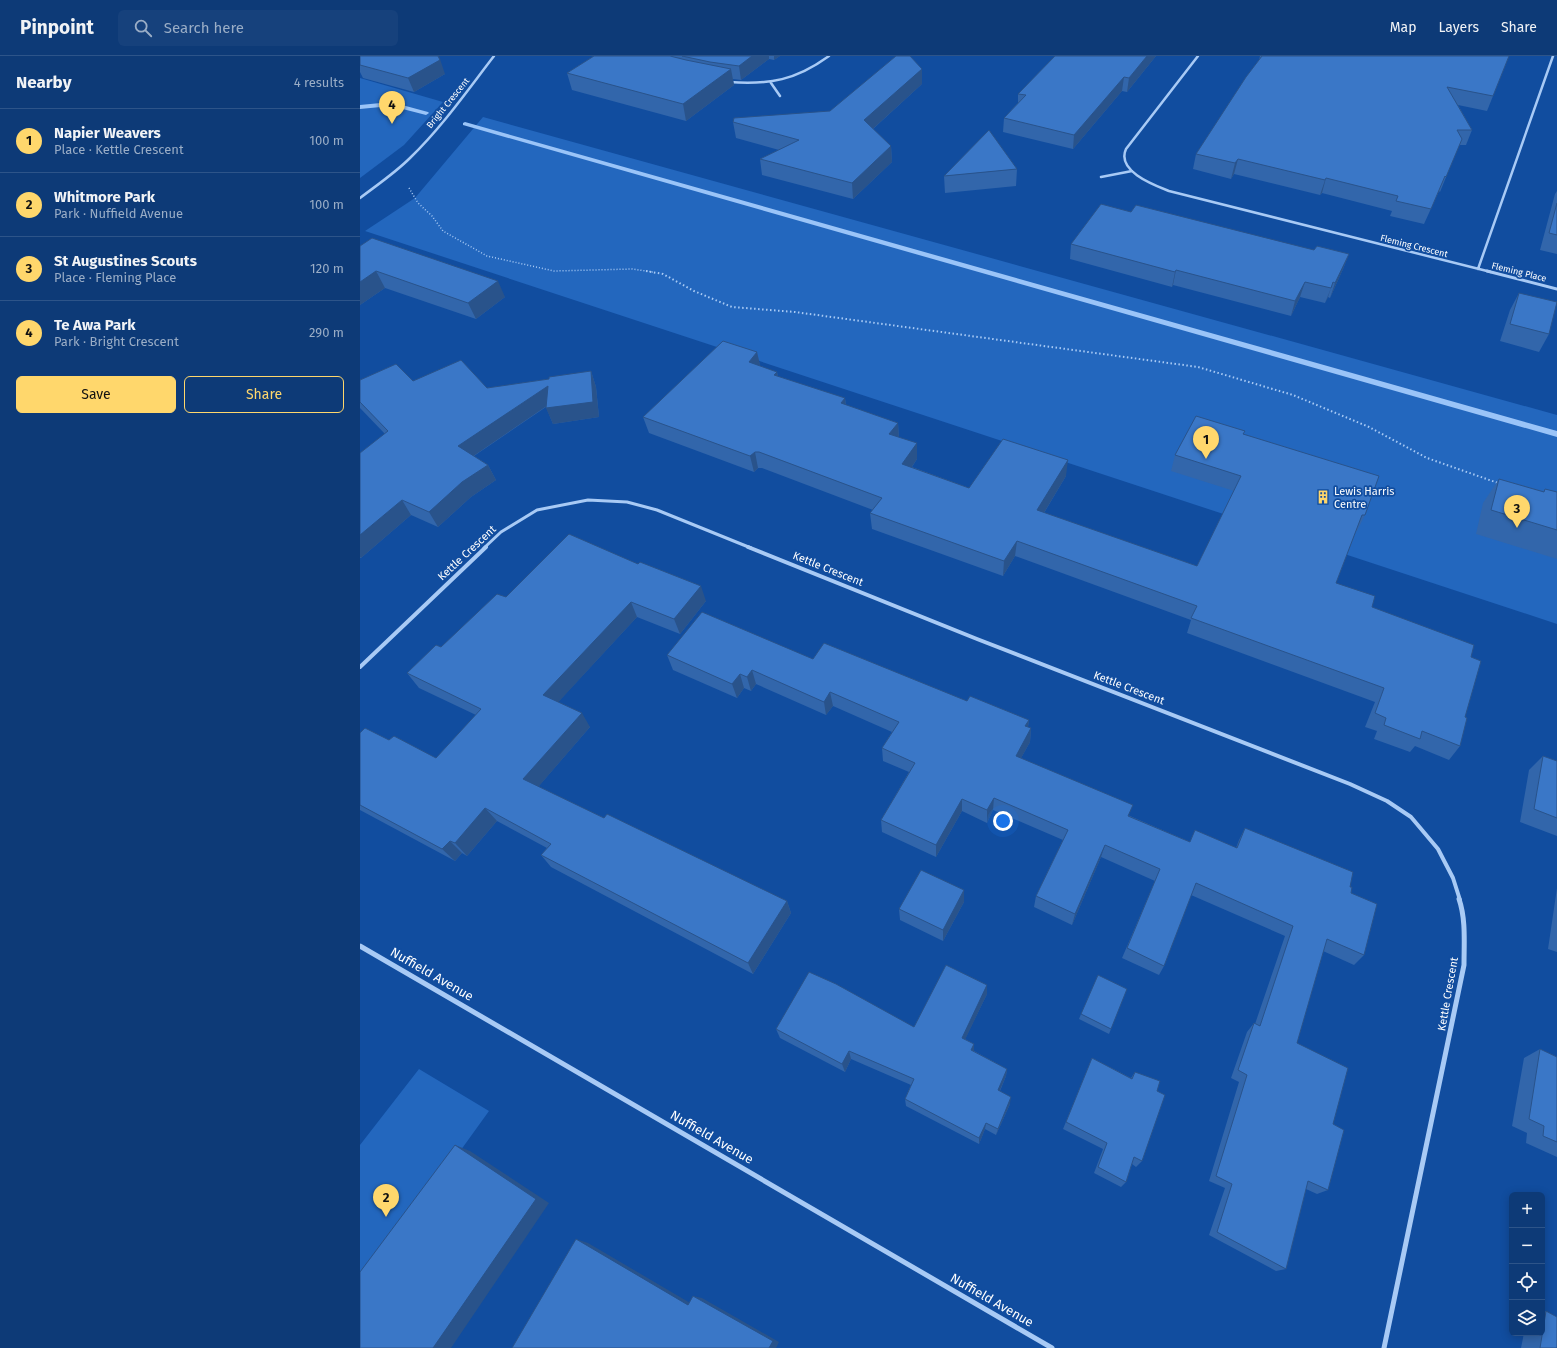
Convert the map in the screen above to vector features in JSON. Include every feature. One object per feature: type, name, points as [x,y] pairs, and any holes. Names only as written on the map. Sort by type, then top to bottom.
[{"type":"street","name":"Bright Crescent","points":[[360,198],[383,181],[410,157],[433,132],[494,56]]},
{"type":"street","points":[[722,81],[751,84],[771,82],[801,75],[814,68],[829,56]]},
{"type":"street","name":"Fleming Crescent","points":[[1198,56],[1128,145],[1124,154],[1126,163],[1132,171],[1146,182],[1169,192],[1478,269]]},
{"type":"street","points":[[1478,269],[1553,56]]},
{"type":"street","points":[[771,82],[780,96]]},
{"type":"street","points":[[1101,177],[1132,171]]},
{"type":"street","name":"Fleming Place","points":[[1478,269],[1557,289]]},
{"type":"street","name":"Kettle Crescent","points":[[360,667],[502,532],[537,510],[588,500],[627,502],[657,510],[977,639],[1343,781],[1387,801],[1411,817],[1438,849],[1453,878],[1462,907],[1464,965],[1384,1348]]},
{"type":"street","name":"Nuffield Avenue","points":[[360,946],[1052,1348]]},
{"type":"path","points":[[383,181],[397,184],[409,189],[418,203],[432,216],[443,231],[487,256],[554,271],[632,269],[663,274],[694,291],[732,307],[795,312],[1198,367],[1293,395],[1369,427],[1427,458],[1499,483]]},
{"type":"shaded area","points":[[360,78],[443,102],[404,145],[360,178]]},
{"type":"shaded area","points":[[483,117],[1557,415],[1557,624],[365,231],[415,198]]},
{"type":"shaded area","points":[[419,1069],[489,1111],[360,1290],[360,1145]]},
{"type":"building","points":[[360,56],[438,56],[440,60],[408,78],[360,65]]},
{"type":"building","points":[[594,56],[670,56],[731,69],[683,104],[567,73]]},
{"type":"building","points":[[682,56],[752,56],[739,66]]},
{"type":"building","points":[[896,56],[910,56],[922,69],[864,120],[891,146],[852,183],[760,159],[799,140],[733,122],[734,118],[830,111]]},
{"type":"building","points":[[1055,56],[1147,56],[1129,78],[1124,77],[1074,135],[1004,118],[1026,95],[1018,94]]},
{"type":"building","points":[[1262,56],[1509,56],[1493,96],[1447,87],[1472,130],[1457,130],[1462,139],[1431,209],[1396,201],[1398,196],[1326,178],[1325,180],[1238,159],[1235,163],[1196,154],[1246,77]]},
{"type":"building","points":[[989,130],[1017,169],[944,176]]},
{"type":"building","points":[[1557,203],[1557,235],[1549,233]]},
{"type":"building","points":[[1101,204],[1131,212],[1136,205],[1314,250],[1317,246],[1349,254],[1331,288],[1305,282],[1295,301],[1176,270],[1175,272],[1071,244]]},
{"type":"building","points":[[372,238],[498,281],[468,303],[376,271],[360,282],[360,246]]},
{"type":"building","points":[[1519,293],[1557,302],[1549,334],[1510,324]]},
{"type":"building","points":[[723,341],[757,352],[749,362],[777,372],[774,375],[845,398],[841,403],[898,423],[889,434],[917,443],[902,464],[969,488],[1003,439],[1068,460],[1037,510],[1197,566],[1241,476],[1175,455],[1196,416],[1245,431],[1243,434],[1379,476],[1365,515],[1362,515],[1336,583],[1375,596],[1372,607],[1474,645],[1471,657],[1481,661],[1465,717],[1467,718],[1460,746],[1422,731],[1420,739],[1384,725],[1386,718],[1375,713],[1384,688],[1191,618],[1197,606],[1017,541],[1004,561],[870,513],[882,498],[759,452],[755,452],[750,456],[643,417]]},
{"type":"building","points":[[461,360],[487,388],[591,371],[593,402],[546,408],[548,386],[458,446],[488,465],[462,482],[429,512],[402,500],[360,535],[360,453],[388,431],[360,402],[360,380],[396,364],[413,381]]},
{"type":"building","points":[[1499,479],[1544,492],[1545,489],[1557,492],[1557,530],[1491,510]]},
{"type":"building","points":[[569,534],[638,564],[640,562],[701,586],[674,619],[631,602],[543,695],[582,713],[523,779],[604,818],[607,814],[787,901],[748,963],[541,855],[551,844],[485,808],[455,843],[450,841],[442,849],[360,805],[360,733],[365,728],[389,740],[394,736],[436,758],[481,709],[407,673],[436,645],[441,647],[497,594],[506,597]]},
{"type":"building","points":[[702,612],[813,659],[824,643],[967,701],[970,696],[1029,720],[1025,726],[1031,728],[1016,756],[1133,805],[1128,816],[1190,842],[1195,830],[1237,848],[1245,828],[1353,872],[1350,887],[1352,887],[1351,893],[1377,904],[1364,955],[1327,939],[1297,1043],[1348,1068],[1333,1124],[1344,1130],[1328,1190],[1308,1181],[1286,1269],[1217,1232],[1232,1184],[1216,1176],[1247,1075],[1238,1070],[1254,1023],[1260,1026],[1293,926],[1196,883],[1164,966],[1127,948],[1160,869],[1105,845],[1075,914],[1036,896],[1068,830],[994,798],[987,810],[962,799],[936,845],[881,820],[915,763],[882,748],[899,722],[830,692],[824,702],[752,670],[747,677],[740,674],[732,684],[667,655]]},
{"type":"building","points":[[1543,756],[1557,761],[1557,818],[1534,809]]},
{"type":"building","points":[[921,870],[964,890],[943,930],[899,909]]},
{"type":"building","points":[[946,965],[987,985],[962,1038],[974,1044],[971,1050],[1007,1069],[998,1090],[1011,1097],[998,1129],[986,1123],[979,1138],[905,1099],[914,1079],[849,1051],[842,1064],[776,1029],[809,972],[836,984],[914,1027]]},
{"type":"building","points":[[1098,975],[1127,989],[1111,1029],[1081,1014]]},
{"type":"building","points":[[1540,1049],[1557,1057],[1557,1142],[1543,1136],[1544,1126],[1529,1119]]},
{"type":"building","points":[[1092,1058],[1132,1079],[1135,1072],[1160,1081],[1157,1091],[1165,1095],[1142,1161],[1134,1157],[1126,1182],[1098,1167],[1107,1143],[1066,1122]]},
{"type":"building","points":[[455,1145],[536,1199],[433,1348],[360,1348],[360,1272]]},
{"type":"building","points":[[576,1239],[688,1305],[693,1296],[773,1341],[769,1348],[512,1348]]},
{"type":"building","points":[[1546,1311],[1557,1317],[1557,1348],[1540,1348],[1542,1336],[1545,1336]]},
{"type":"waterway","points":[[360,107],[391,104],[426,113]]},
{"type":"waterway","points":[[465,124],[1557,434]]},
{"type":"place","name":"Te Awa Park","points":[[392,124]]},
{"type":"place","name":"Napier Weavers","points":[[1206,459]]},
{"type":"place","name":"Lewis Harris Centre","points":[[1323,497]]},
{"type":"place","name":"St Augustines Scouts","points":[[1517,528]]},
{"type":"place","name":"Whitmore Park","points":[[386,1217]]}]
